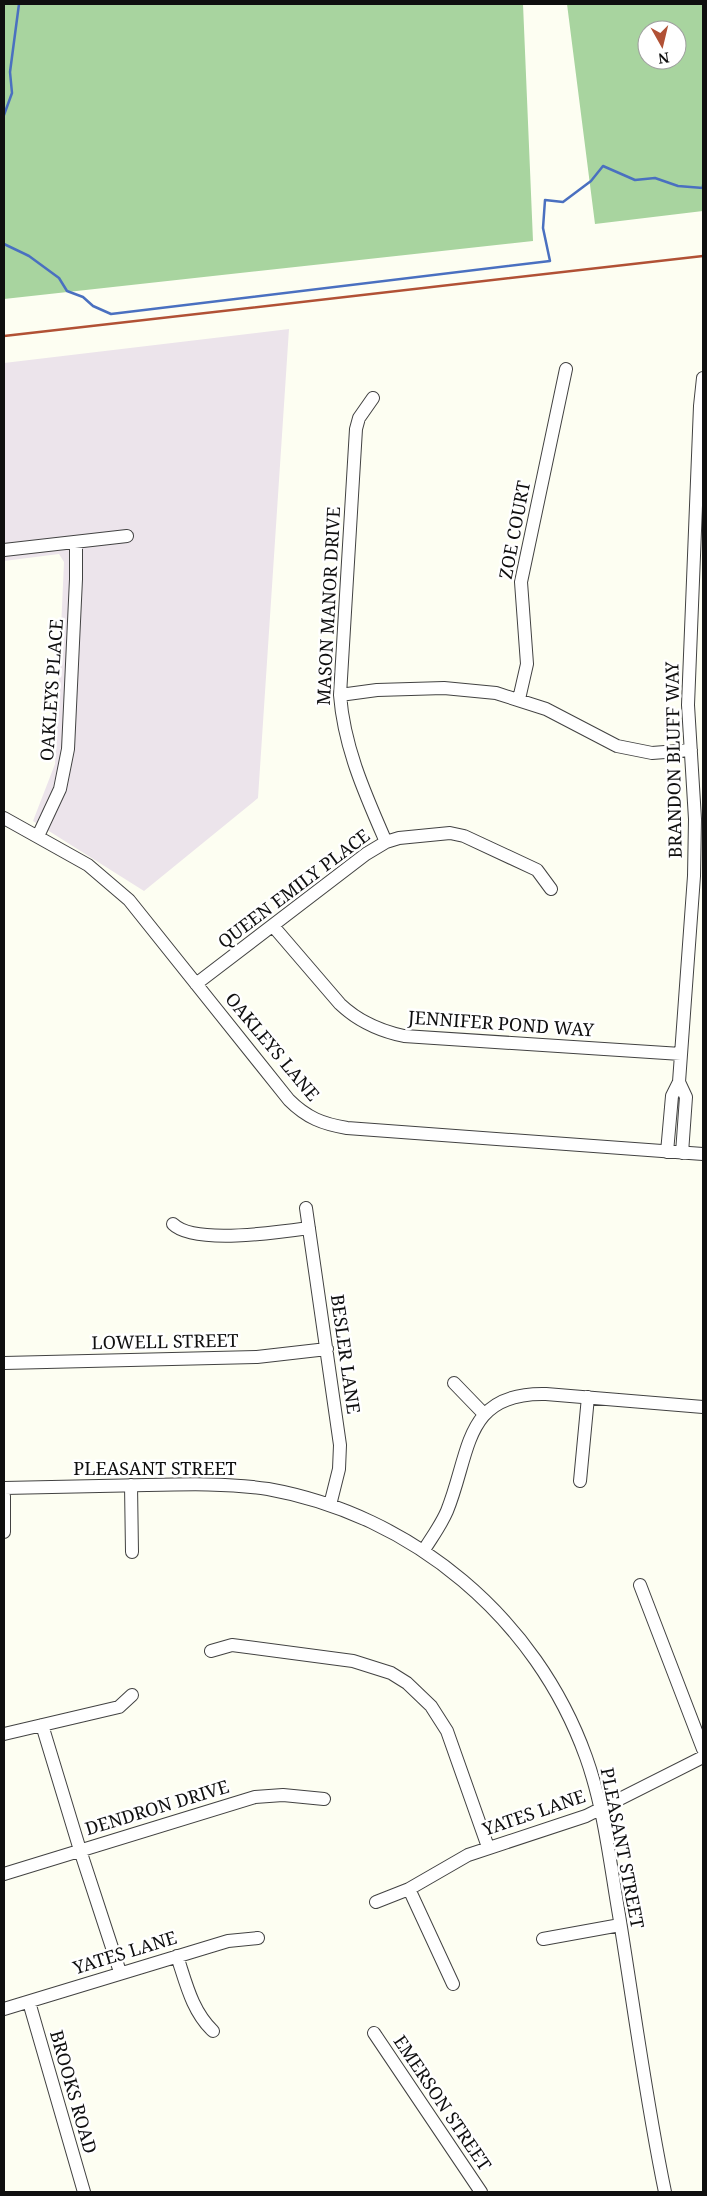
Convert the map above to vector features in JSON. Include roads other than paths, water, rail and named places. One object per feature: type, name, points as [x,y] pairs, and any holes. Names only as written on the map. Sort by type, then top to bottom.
[{"type":"street","name":"ZOE COURT","points":[[519,699],[527,664],[522,582],[566,369]]},
{"type":"street","name":"BRANDON BLUFF WAY","points":[[667,1152],[672,1096],[679,1082],[694,876],[694,820],[688,705],[700,400],[703,378]]},
{"type":"street","name":"MASON MANOR DRIVE","points":[[373,398],[359,418],[356,429],[340,695],[341,716],[347,741],[360,782],[386,842]]},
{"type":"street","points":[[4,550],[127,536]]},
{"type":"street","name":"OAKLEYS PLACE","points":[[38,836],[60,789],[68,749],[76,542]]},
{"type":"street","points":[[340,695],[378,690],[444,688],[477,690],[519,699],[546,709],[616,746],[652,753],[691,750]]},
{"type":"street","name":"OAKLEYS LANE","points":[[4,818],[88,865],[129,900],[289,1100],[307,1116],[328,1125],[347,1128],[703,1154]]},
{"type":"street","name":"QUEEN EMILY PLACE","points":[[196,984],[366,854],[386,842],[399,838],[450,833],[464,836],[536,870],[551,889]]},
{"type":"street","name":"JENNIFER POND WAY","points":[[273,926],[345,1009],[365,1023],[391,1033],[404,1036],[681,1054]]},
{"type":"street","name":"BRANDON BLUFF WAY","points":[[679,1082],[686,1097],[682,1153]]},
{"type":"street","name":"BESLER LANE","points":[[306,1208],[340,1445],[339,1469],[330,1505]]},
{"type":"street","points":[[173,1224],[180,1230],[206,1235],[257,1234],[309,1228]]},
{"type":"street","name":"LOWELL STREET","points":[[4,1363],[256,1357],[327,1350]]},
{"type":"street","points":[[454,1383],[484,1414]]},
{"type":"street","points":[[424,1550],[447,1511],[472,1434],[484,1414],[502,1401],[528,1393],[703,1407]]},
{"type":"street","points":[[580,1481],[588,1397]]},
{"type":"street","points":[[131,1485],[132,1552]]},
{"type":"street","name":"PLEASANT STREET","points":[[4,1488],[235,1485],[284,1493],[330,1505],[378,1525],[424,1550],[460,1578],[491,1606],[516,1633],[547,1676],[564,1706],[594,1782],[666,2192]]},
{"type":"street","points":[[4,1496],[4,1532]]},
{"type":"street","points":[[640,1585],[703,1749]]},
{"type":"street","points":[[211,1651],[232,1645],[353,1660],[384,1670],[408,1684],[431,1706],[447,1730],[488,1847]]},
{"type":"street","points":[[4,1734],[119,1707],[132,1695]]},
{"type":"street","points":[[42,1725],[120,1972]]},
{"type":"street","name":"YATES LANE","points":[[376,1902],[409,1889],[468,1855],[563,1824],[600,1809],[703,1757]]},
{"type":"street","name":"DENDRON DRIVE","points":[[4,1874],[255,1797],[283,1795],[324,1799]]},
{"type":"street","points":[[409,1889],[453,1984]]},
{"type":"street","points":[[543,1939],[620,1925]]},
{"type":"street","name":"YATES LANE","points":[[4,2009],[120,1972],[228,1941],[258,1938]]},
{"type":"street","points":[[177,1956],[194,2006],[202,2021],[213,2032]]},
{"type":"street","name":"BROOKS ROAD","points":[[29,2002],[84,2192]]},
{"type":"street","name":"EMERSON STREET","points":[[374,2033],[481,2192]]},
{"type":"waterway","points":[[4,115],[12,93],[10,72],[19,4]]},
{"type":"waterway","points":[[4,244],[29,256],[59,278],[67,291],[83,297],[93,306],[111,314],[550,261],[543,228],[545,200],[563,202],[591,181],[603,166],[635,180],[655,178],[678,186],[703,188],[703,185]]},
{"type":"railway","points":[[4,336],[703,256]]}]
